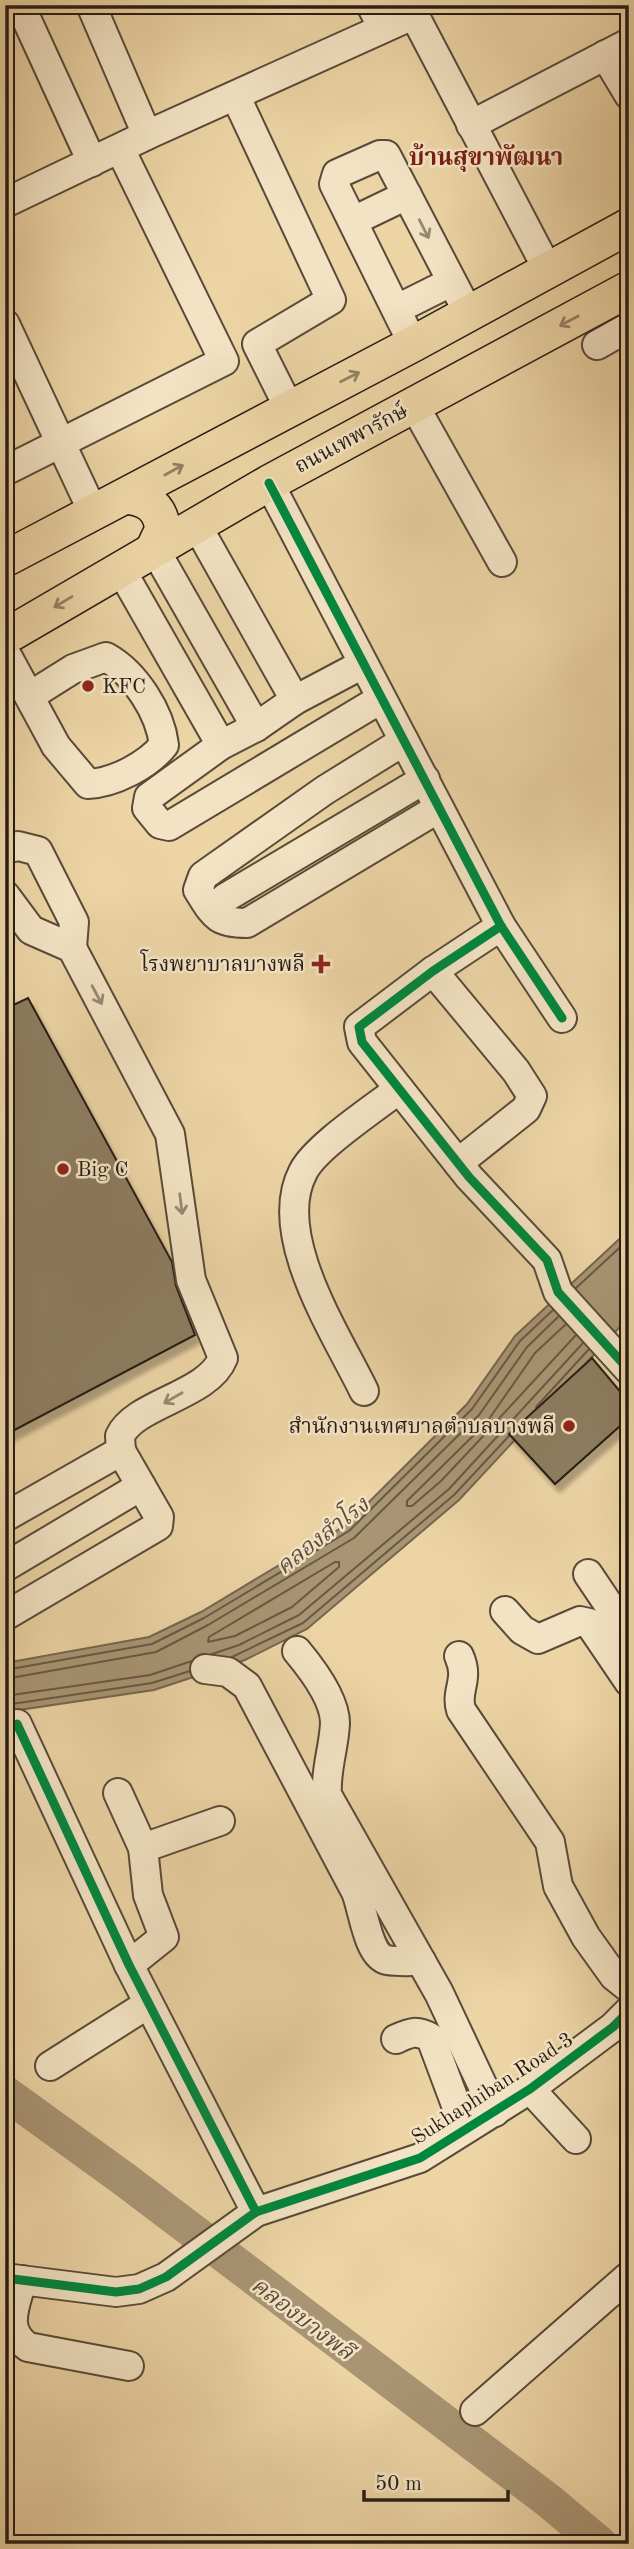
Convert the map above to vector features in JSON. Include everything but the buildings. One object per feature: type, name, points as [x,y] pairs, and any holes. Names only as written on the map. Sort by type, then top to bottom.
[{"type":"main road","points":[[9,550],[126,496],[629,226]]},
{"type":"main road","name":"ถนนเทพารักษ์","points":[[5,636],[269,482],[629,289]]},
{"type":"main road","points":[[210,449],[269,482]]},
{"type":"main road","points":[[126,496],[141,497],[151,504],[162,519],[163,536],[154,548]]},
{"type":"street","points":[[20,5],[92,162]]},
{"type":"street","points":[[91,5],[147,135]]},
{"type":"street","points":[[5,203],[147,135],[236,97],[377,17],[411,10],[548,270]]},
{"type":"street","points":[[471,125],[617,49],[629,95]]},
{"type":"street","points":[[5,471],[257,344],[331,300],[236,97]]},
{"type":"street","points":[[120,149],[224,361]]},
{"type":"street","points":[[413,344],[334,184],[337,174],[380,155],[386,155],[469,314]]},
{"type":"street","points":[[353,221],[407,195]]},
{"type":"street","points":[[397,309],[451,282]]},
{"type":"street","points":[[5,324],[93,512]]},
{"type":"street","points":[[597,345],[629,327]]},
{"type":"street","points":[[257,344],[289,408]]},
{"type":"street","points":[[414,405],[502,562]]},
{"type":"street","points":[[269,482],[501,926],[562,1017]]},
{"type":"street","points":[[196,524],[295,700]]},
{"type":"street","points":[[154,548],[256,727]]},
{"type":"street","points":[[120,568],[220,745]]},
{"type":"street","points":[[5,652],[56,746],[88,784],[110,779],[147,762],[164,745],[155,717],[130,673],[106,657],[73,669],[30,696]]},
{"type":"street","points":[[363,664],[295,700],[256,727],[220,745],[149,797],[147,808],[160,824],[169,826],[374,703]]},
{"type":"street","points":[[404,741],[325,790],[203,876],[198,890],[216,918],[228,923],[247,923],[439,808]]},
{"type":"street","points":[[225,898],[425,779]]},
{"type":"street","points":[[283,821],[316,883]]},
{"type":"street","points":[[5,849],[18,846],[37,850],[74,922],[72,948],[170,1134],[191,1280],[223,1358],[211,1376],[131,1423],[120,1436],[121,1451],[159,1517],[158,1526],[5,1616]]},
{"type":"street","points":[[5,895],[31,930],[72,948]]},
{"type":"street","points":[[501,926],[433,971],[359,1027],[362,1042],[458,1163],[547,1260],[558,1292],[623,1365]]},
{"type":"street","points":[[433,971],[516,1071],[532,1096],[526,1109],[458,1163]]},
{"type":"street","points":[[364,1391],[301,1260],[295,1215],[297,1188],[303,1171],[321,1151],[399,1089]]},
{"type":"street","points":[[5,1517],[121,1451]]},
{"type":"street","points":[[5,1567],[141,1486]]},
{"type":"street","points":[[588,1574],[629,1635]]},
{"type":"street","points":[[505,1611],[522,1630],[538,1639],[580,1621],[589,1623],[629,1682]]},
{"type":"street","points":[[297,1651],[332,1706],[335,1720],[326,1780],[327,1795],[439,1993],[495,2112]]},
{"type":"street","points":[[459,1656],[465,1674],[459,1696],[461,1710],[550,1842],[558,1886],[586,1937],[614,1976],[629,1988]]},
{"type":"street","points":[[205,1669],[228,1672],[247,1686],[356,1892],[365,1912],[370,1942],[376,1955],[385,1960],[421,1961]]},
{"type":"street","points":[[17,1724],[148,2004],[256,2212]]},
{"type":"street","points":[[118,1793],[143,1847],[148,1895],[164,1937],[155,1948],[129,1965]]},
{"type":"street","points":[[143,1847],[220,1821]]},
{"type":"street","points":[[50,2066],[148,2004]]},
{"type":"street","name":"Sukhaphiban Road 3","points":[[14,2279],[116,2292],[139,2289],[166,2277],[256,2212],[420,2158],[623,2028]]},
{"type":"street","points":[[396,2039],[412,2032],[420,2032],[430,2038],[466,2129]]},
{"type":"street","points":[[530,2089],[576,2139]]},
{"type":"street","points":[[475,2411],[629,2276]]},
{"type":"street","points":[[14,2279],[12,2330],[28,2347],[129,2365]]},
{"type":"water","points":[[629,1230],[629,1317],[459,1500],[307,1629],[245,1660],[154,1690],[5,1712],[5,1663],[149,1637],[201,1612],[346,1525],[467,1404],[515,1336]]},
{"type":"waterway","name":"คลองบางพลี","points":[[5,2093],[124,2179],[549,2501],[600,2544]]},
{"type":"cycle path","points":[[269,483],[501,926],[562,1018]]},
{"type":"cycle path","points":[[501,926],[433,971],[359,1027],[362,1042],[469,1177],[547,1260],[558,1292],[629,1370]]},
{"type":"cycle path","points":[[17,1724],[129,1965],[256,2212]]},
{"type":"cycle path","points":[[5,2278],[116,2292],[139,2289],[166,2277],[256,2212],[420,2158],[530,2089],[613,2027],[629,2011]]},
{"type":"place","name":"KFC","points":[[88,686]]},
{"type":"place","name":"โรงพยาบาลบางพลี","points":[[321,964]]},
{"type":"place","name":"Big C","points":[[63,1169]]},
{"type":"place","name":"สำนักงานเทศบาลตำบลบางพลี","points":[[569,1426]]},
{"type":"district","name":"บ้านสุขาพัฒนา","points":[[486,157]]},
{"type":"water label","name":"คลองสำโรง","points":[[322,1535]]}]
